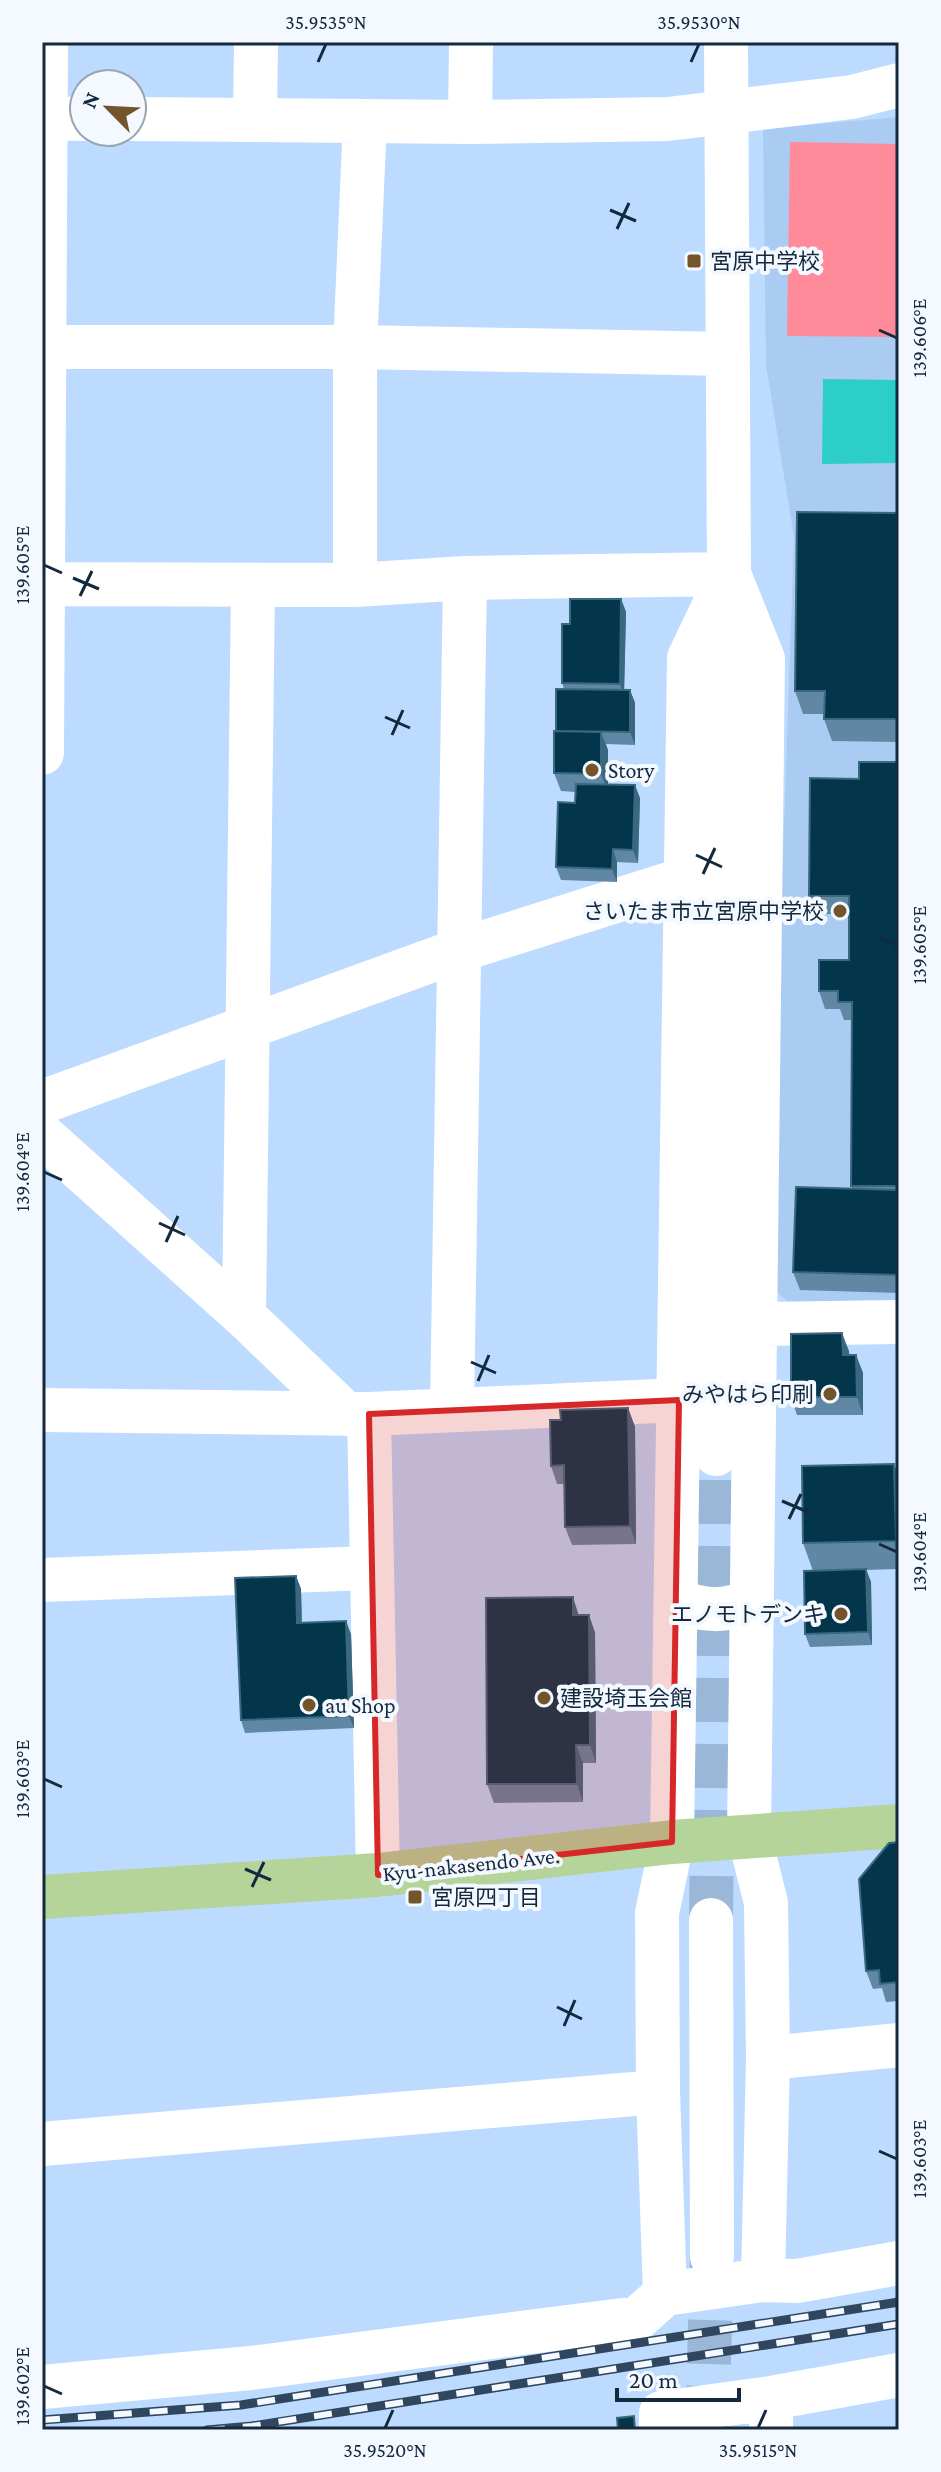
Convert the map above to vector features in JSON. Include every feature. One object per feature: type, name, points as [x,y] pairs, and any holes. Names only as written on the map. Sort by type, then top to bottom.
[{"type":"main road","name":"Kyu-nakasendo Ave.","points":[[42,1897],[378,1875],[672,1842],[899,1826]]},
{"type":"street","points":[[42,753],[43,264],[65,118],[46,42]]},
{"type":"street","points":[[255,120],[256,42]]},
{"type":"street","points":[[470,122],[471,42]]},
{"type":"street","points":[[716,1454],[729,574],[726,42]]},
{"type":"street","points":[[148,119],[470,122],[668,119],[852,97],[899,85]]},
{"type":"street","points":[[355,585],[355,347],[365,121]]},
{"type":"street","points":[[44,347],[355,347],[728,354]]},
{"type":"street","points":[[43,584],[355,585],[465,578],[729,574]]},
{"type":"street","points":[[665,2294],[658,2092],[657,1913],[672,1842],[689,658],[729,574]]},
{"type":"street","points":[[729,574],[763,659],[749,1835],[766,1903],[768,2058],[763,2280]]},
{"type":"street","points":[[452,1410],[465,578]]},
{"type":"street","points":[[244,1316],[253,585]]},
{"type":"street","points":[[42,1102],[460,950],[685,879]]},
{"type":"street","points":[[42,1135],[358,1414],[370,1568],[378,1875]]},
{"type":"street","points":[[756,1324],[899,1322]]},
{"type":"street","points":[[42,1410],[358,1414],[679,1400]]},
{"type":"street","points":[[42,1580],[370,1568]]},
{"type":"street","points":[[676,1600],[712,1611],[733,1609],[752,1601]]},
{"type":"street","points":[[711,1920],[712,2257]]},
{"type":"street","points":[[768,2058],[899,2045]]},
{"type":"street","points":[[42,2144],[658,2092]]},
{"type":"street","points":[[42,2387],[251,2368],[638,2318],[665,2294],[763,2280],[797,2281],[899,2263]]},
{"type":"street","points":[[661,2430],[661,2413],[771,2414],[899,2375]]},
{"type":"highlighted area","points":[[679,1400],[672,1842],[378,1875],[369,1414]]},
{"type":"shaded area","name":"さいたま市立宮原中学校","points":[[899,117],[899,1300],[789,1302],[768,1286],[794,537],[766,365],[763,129]]},
{"type":"shaded area","points":[[790,142],[899,144],[899,337],[787,336]]},
{"type":"shaded area","points":[[823,379],[899,380],[899,463],[822,464]]},
{"type":"building","points":[[797,512],[899,513],[899,719],[824,719],[825,691],[795,691]]},
{"type":"building","points":[[570,599],[621,599],[620,684],[562,683],[562,624],[570,624]]},
{"type":"building","points":[[556,689],[630,690],[630,732],[556,731]]},
{"type":"building","points":[[554,731],[601,732],[601,774],[554,773]]},
{"type":"building","points":[[859,762],[899,762],[899,1186],[851,1186],[852,1002],[838,1002],[838,991],[819,991],[819,960],[849,960],[849,896],[809,896],[810,778],[859,779]]},
{"type":"building","points":[[576,784],[635,785],[633,850],[613,849],[612,869],[556,867],[558,802],[575,803]]},
{"type":"building","points":[[796,1187],[899,1190],[899,1275],[793,1272]]},
{"type":"building","name":"みやはら印刷","points":[[842,1333],[843,1355],[856,1355],[857,1397],[791,1397],[791,1334]]},
{"type":"building","points":[[628,1408],[630,1526],[565,1527],[564,1465],[551,1466],[550,1420],[561,1420],[560,1410]]},
{"type":"building","points":[[894,1464],[896,1541],[803,1543],[802,1466]]},
{"type":"building","name":"エノモトデンキ","points":[[866,1569],[868,1632],[805,1634],[804,1571]]},
{"type":"building","points":[[296,1576],[297,1623],[346,1621],[349,1716],[241,1720],[235,1578]]},
{"type":"building","name":"建設埼玉会館","points":[[573,1597],[573,1615],[589,1615],[590,1745],[576,1745],[577,1784],[487,1784],[486,1598]]},
{"type":"building","points":[[899,1842],[899,1982],[880,1984],[879,1970],[866,1971],[859,1879],[889,1843]]},
{"type":"building","points":[[634,2416],[635,2430],[618,2430],[617,2418]]},
{"type":"tunnel","points":[[711,1920],[716,1454]]},
{"type":"tunnel","points":[[707,2430],[712,2257]]},
{"type":"railway","points":[[42,2420],[241,2405],[899,2302]]},
{"type":"railway","points":[[207,2430],[252,2426],[899,2324]]},
{"type":"place","name":"宮原中学校","points":[[694,261]]},
{"type":"place","name":"Story","points":[[592,770]]},
{"type":"place","name":"さいたま市立宮原中学校","points":[[840,911]]},
{"type":"place","name":"みやはら印刷","points":[[830,1394]]},
{"type":"place","name":"エノモトデンキ","points":[[841,1614]]},
{"type":"place","name":"建設埼玉会館","points":[[544,1698]]},
{"type":"place","name":"au Shop","points":[[309,1705]]},
{"type":"place","name":"宮原四丁目","points":[[415,1897]]}]
